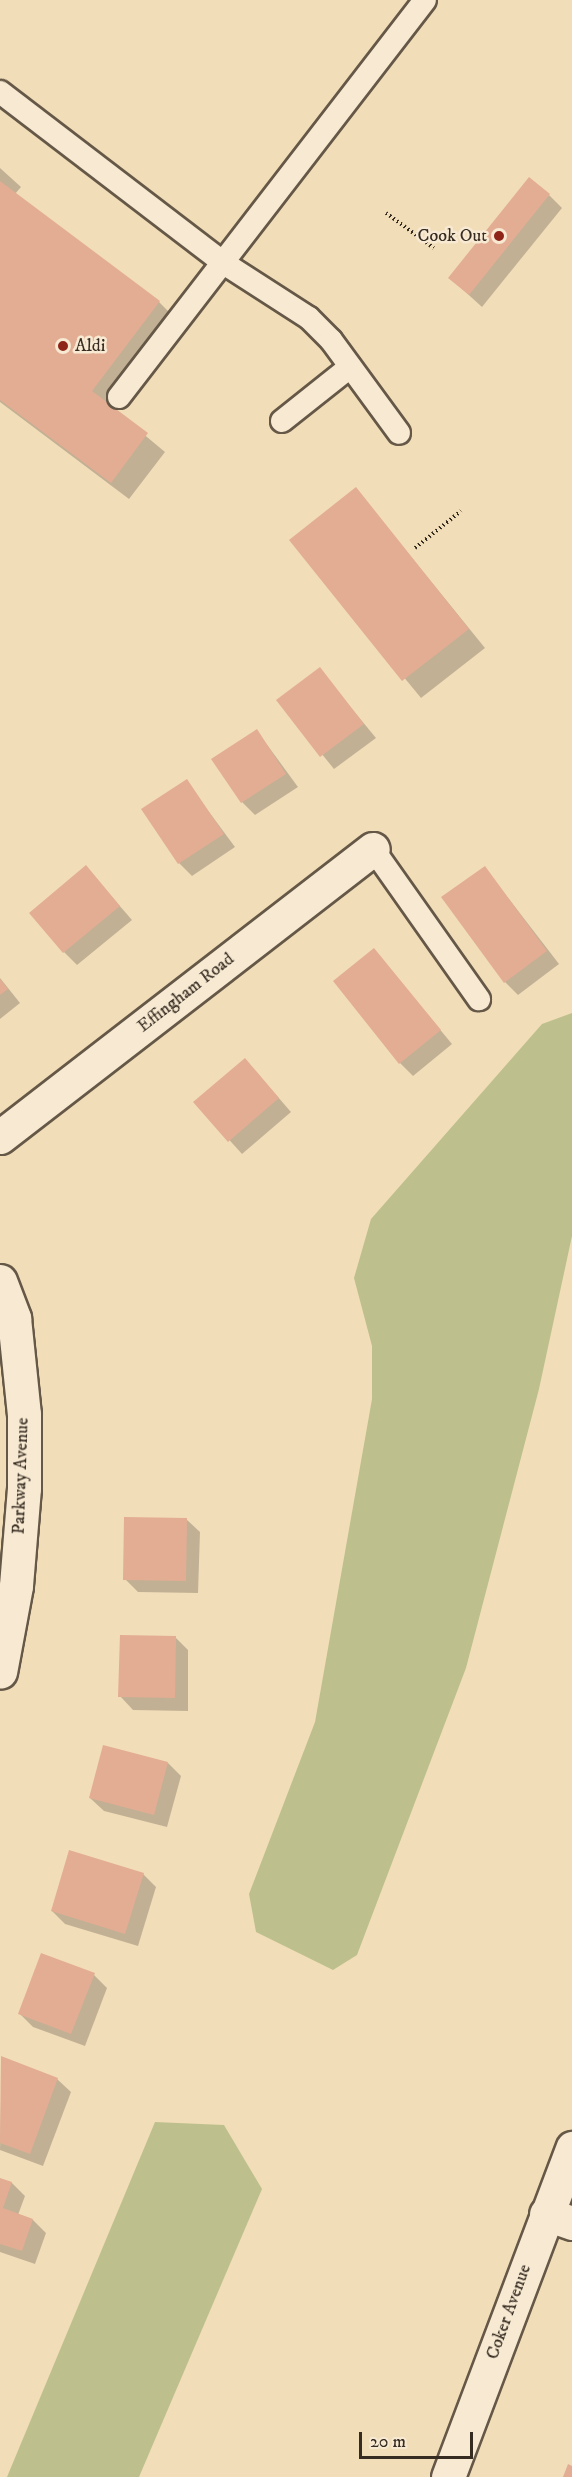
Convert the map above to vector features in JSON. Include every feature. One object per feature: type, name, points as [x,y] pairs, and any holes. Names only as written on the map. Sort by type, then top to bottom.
[{"type":"street","name":"Effingham Road","points":[[0,1137],[373,849]]},
{"type":"street","name":"Parkway Avenue","points":[[0,1281],[14,1318],[24,1414],[24,1488],[16,1586],[0,1672]]},
{"type":"street","name":"Coker Avenue","points":[[448,2477],[559,2218],[572,2148]]},
{"type":"lane","points":[[119,398],[222,261],[425,0]]},
{"type":"lane","points":[[0,93],[222,261],[309,318],[331,340],[399,433]]},
{"type":"lane","points":[[282,421],[350,367]]},
{"type":"lane","points":[[373,849],[478,999]]},
{"type":"path","points":[[386,213],[434,248]]},
{"type":"path","points":[[416,548],[461,511]]},
{"type":"green space","points":[[572,1013],[572,1236],[539,1389],[466,1668],[357,1955],[333,1970],[256,1932],[249,1894],[315,1722],[372,1399],[372,1346],[354,1278],[371,1219],[542,1024]]},
{"type":"green space","points":[[155,2122],[224,2125],[262,2189],[139,2477],[7,2477]]},
{"type":"building","name":"Cook Out","points":[[529,177],[550,194],[469,295],[448,278]]},
{"type":"building","name":"Aldi","points":[[0,181],[160,301],[92,391],[148,433],[111,483],[0,400]]},
{"type":"building","points":[[356,487],[469,629],[402,681],[289,540]]},
{"type":"building","points":[[320,667],[364,724],[320,757],[276,700]]},
{"type":"building","points":[[257,729],[286,774],[241,803],[211,759]]},
{"type":"building","points":[[187,779],[224,834],[178,864],[141,809]]},
{"type":"building","points":[[86,865],[120,906],[63,953],[29,913]]},
{"type":"building","points":[[485,866],[547,951],[504,983],[441,897]]},
{"type":"building","points":[[374,948],[441,1030],[399,1064],[333,981]]},
{"type":"building","points":[[0,979],[8,989],[0,995]]},
{"type":"building","points":[[245,1058],[279,1098],[228,1142],[193,1102]]},
{"type":"building","points":[[124,1517],[187,1518],[186,1581],[123,1580]]},
{"type":"building","points":[[120,1635],[176,1636],[175,1698],[118,1697]]},
{"type":"building","points":[[103,1745],[168,1762],[154,1815],[89,1798]]},
{"type":"building","points":[[69,1850],[144,1873],[125,1934],[51,1911]]},
{"type":"building","points":[[41,1953],[95,1973],[71,2034],[18,2014]]},
{"type":"building","points":[[1,2056],[58,2078],[30,2154],[0,2143]]},
{"type":"building","points":[[0,2178],[12,2182],[3,2208],[33,2219],[22,2251],[0,2244]]},
{"type":"building","points":[[568,2464],[572,2466],[572,2477],[563,2477]]},
{"type":"place","name":"Cook Out","points":[[499,236]]},
{"type":"place","name":"Aldi","points":[[63,346]]}]
